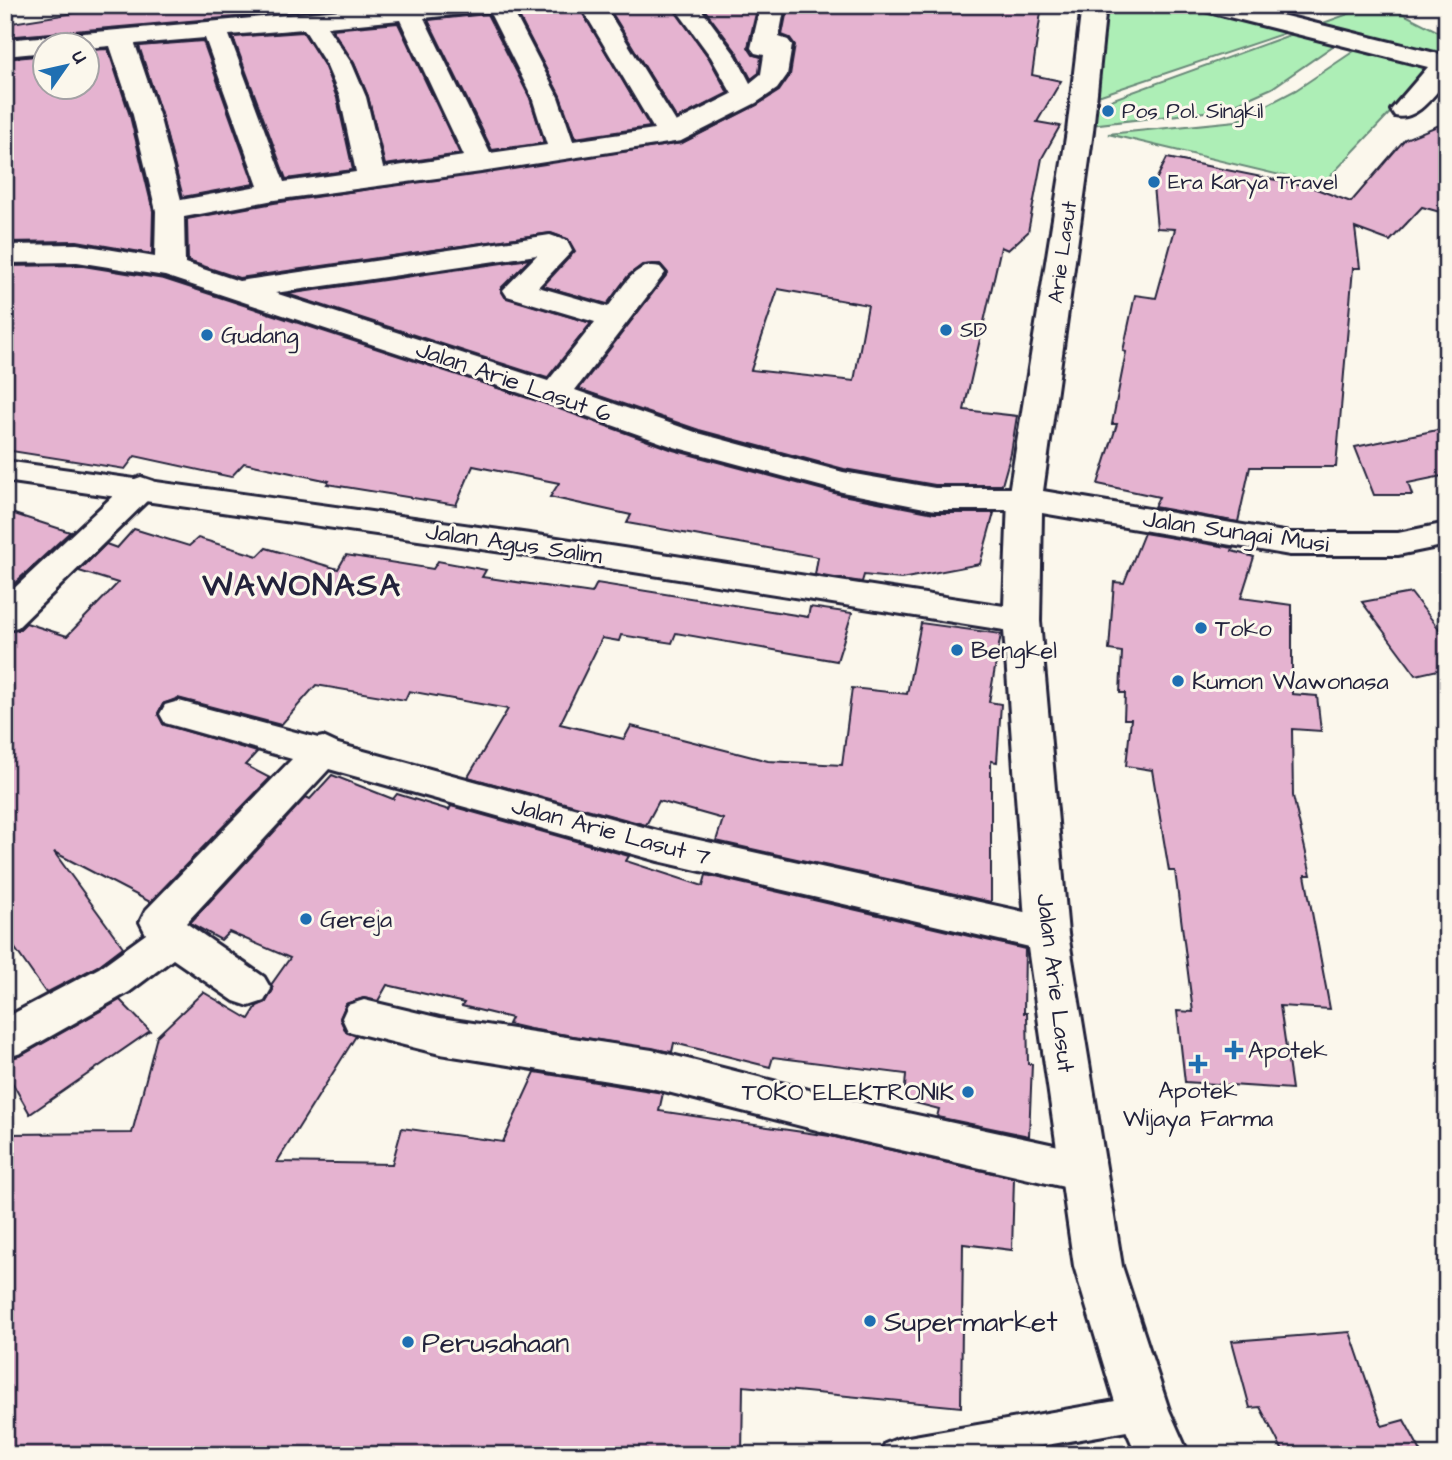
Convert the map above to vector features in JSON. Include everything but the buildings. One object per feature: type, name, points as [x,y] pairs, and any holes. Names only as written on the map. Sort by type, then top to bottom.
[{"type":"street","points":[[5,48],[121,40],[484,5]]},
{"type":"street","points":[[498,5],[545,97],[562,152]]},
{"type":"street","points":[[592,5],[671,135]]},
{"type":"street","points":[[685,5],[723,56],[747,97]]},
{"type":"street","points":[[170,211],[274,192],[671,135],[747,97],[768,83],[774,75],[773,5]]},
{"type":"street","name":"Arie Lasut","points":[[1025,499],[1080,131],[1094,5]]},
{"type":"street","points":[[1210,5],[1445,63],[1436,77],[1404,110]]},
{"type":"street","points":[[409,13],[481,164]]},
{"type":"street","points":[[312,22],[339,64],[353,97],[372,179]]},
{"type":"street","points":[[215,31],[274,192]]},
{"type":"street","points":[[121,40],[146,115],[170,211],[170,268]]},
{"type":"street","points":[[232,290],[550,244],[557,247],[557,251],[518,290],[616,319]]},
{"type":"street","name":"Jalan Arie Lasut 6","points":[[5,254],[78,253],[170,268],[555,394],[686,440],[842,482],[935,499],[1025,499]]},
{"type":"street","points":[[555,394],[650,273]]},
{"type":"street","name":"Jalan Agus Salim","points":[[5,471],[141,488],[537,546],[1022,621]]},
{"type":"street","points":[[5,618],[141,488]]},
{"type":"street","name":"Jalan Sungai Musi","points":[[1025,499],[1290,544],[1398,544],[1447,534]]},
{"type":"street","name":"Jalan Arie Lasut","points":[[1025,499],[1022,621],[1047,934],[1098,1266],[1143,1412],[1163,1455]]},
{"type":"street","name":"Jalan Arie Lasut 7","points":[[178,713],[658,846],[1047,934]]},
{"type":"street","points":[[249,989],[173,937],[161,922],[323,751]]},
{"type":"street","points":[[5,1040],[114,980],[173,937]]},
{"type":"street","points":[[364,1018],[440,1036],[653,1069],[852,1120],[1082,1171]]},
{"type":"lane","points":[[897,1455],[1143,1412]]},
{"type":"green space","points":[[1107,5],[1171,5],[1291,31],[1095,97]]},
{"type":"green space","points":[[1373,5],[1386,5],[1447,36],[1447,59],[1312,27]]},
{"type":"green space","points":[[1298,32],[1340,41],[1272,88],[1222,110],[1090,125],[1097,105]]},
{"type":"green space","points":[[1360,47],[1433,67],[1322,185],[1108,134],[1236,121],[1296,90]]},
{"type":"place","name":"Pos Pol. Singkil","points":[[1108,111]]},
{"type":"place","name":"Era Karya Travel","points":[[1154,182]]},
{"type":"place","name":"SD","points":[[946,330]]},
{"type":"place","name":"Gudang","points":[[207,335]]},
{"type":"place","name":"Toko","points":[[1201,628]]},
{"type":"place","name":"Bengkel","points":[[957,650]]},
{"type":"place","name":"Kumon Wawonasa","points":[[1178,681]]},
{"type":"place","name":"Gereja","points":[[306,919]]},
{"type":"place","name":"Apotek","points":[[1234,1050]]},
{"type":"place","name":"Apotek Wijaya Farma","points":[[1198,1064]]},
{"type":"place","name":"TOKO ELEKTRONIK","points":[[968,1092]]},
{"type":"place","name":"Supermarket","points":[[870,1321]]},
{"type":"place","name":"Perusahaan","points":[[408,1342]]},
{"type":"district","name":"WAWONASA","points":[[302,584]]}]
